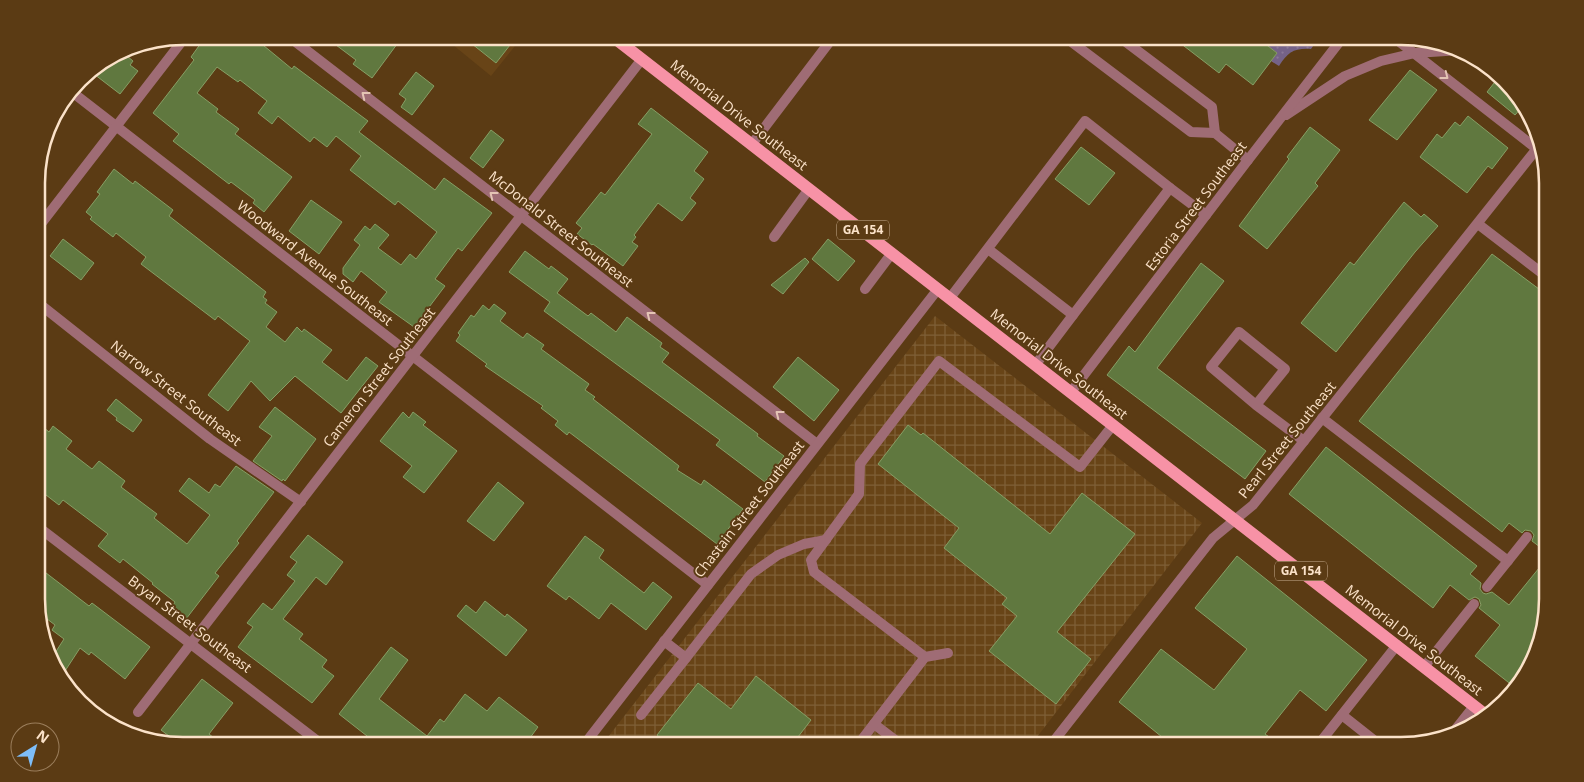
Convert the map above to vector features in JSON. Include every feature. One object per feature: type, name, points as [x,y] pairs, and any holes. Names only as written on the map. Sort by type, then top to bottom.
[{"type":"main road","name":"Memorial Drive Southeast","points":[[624,45],[1481,711]]},
{"type":"street","points":[[45,219],[179,45]]},
{"type":"street","name":"McDonald Street Southeast","points":[[300,45],[817,444]]},
{"type":"street","points":[[752,144],[827,45]]},
{"type":"street","points":[[1077,45],[1191,132],[1214,133],[1248,160]]},
{"type":"street","points":[[1130,45],[1212,107],[1214,133]]},
{"type":"street","name":"Estoria Street Southeast","points":[[1071,392],[1337,45]]},
{"type":"street","points":[[1404,45],[1533,144]]},
{"type":"street","points":[[1279,120],[1345,76],[1381,61],[1415,53],[1442,51]]},
{"type":"street","name":"Cameron Street Southeast","points":[[138,712],[642,59]]},
{"type":"street","name":"Woodward Avenue Southeast","points":[[77,95],[708,585]]},
{"type":"street","points":[[950,298],[1085,121],[1206,215]]},
{"type":"street","name":"Pearl Street Southeast","points":[[1057,737],[1213,538],[1253,505],[1535,154]]},
{"type":"street","points":[[1036,364],[1170,188]]},
{"type":"street","points":[[774,237],[810,189]]},
{"type":"street","points":[[1478,224],[1539,271]]},
{"type":"street","points":[[988,250],[1073,315]]},
{"type":"street","points":[[865,289],[892,253]]},
{"type":"street","name":"Chastain Street Southeast","points":[[590,737],[938,289]]},
{"type":"street","name":"Narrow Street Southeast","points":[[45,308],[210,439],[301,502]]},
{"type":"street","points":[[1256,405],[1285,369],[1239,332],[1211,367],[1256,405],[1304,441]]},
{"type":"street","points":[[925,657],[814,572],[811,560],[859,494],[860,464],[940,361],[1080,468],[1113,425]]},
{"type":"street","points":[[1322,418],[1508,561]]},
{"type":"street","name":"Bryan Street Southeast","points":[[45,532],[312,737]]},
{"type":"street","points":[[1487,588],[1527,537]]},
{"type":"street","points":[[641,715],[751,574],[778,555],[804,544],[826,540]]},
{"type":"street","points":[[1424,666],[1474,604]]},
{"type":"street","points":[[664,641],[686,658]]},
{"type":"street","points":[[1325,737],[1397,646]]},
{"type":"street","points":[[864,737],[925,657],[948,653]]},
{"type":"street","points":[[1460,724],[1474,706]]},
{"type":"street","points":[[1342,715],[1369,737]]},
{"type":"street","points":[[874,724],[891,737]]},
{"type":"shaded area","points":[[453,45],[516,45],[491,76]]},
{"type":"shaded area","points":[[1267,45],[1314,45],[1311,49],[1300,49],[1292,52],[1285,57],[1279,66],[1271,61],[1277,53]]},
{"type":"shaded area","points":[[935,316],[1202,523],[1037,737],[608,737]]},
{"type":"building","points":[[200,45],[263,45],[292,69],[294,66],[368,121],[359,132],[435,190],[444,178],[492,213],[462,251],[458,248],[435,279],[445,286],[414,327],[379,302],[387,292],[361,271],[353,282],[343,274],[343,268],[360,245],[354,240],[365,226],[370,230],[375,224],[389,235],[378,248],[401,265],[410,254],[416,259],[437,232],[398,201],[395,205],[350,170],[361,156],[336,136],[327,147],[314,137],[310,142],[278,116],[272,124],[258,113],[267,101],[240,80],[238,82],[217,67],[197,93],[218,109],[216,112],[239,129],[235,134],[292,177],[264,212],[253,203],[255,200],[231,182],[229,184],[173,141],[179,134],[153,113],[194,60],[191,57]]},
{"type":"building","points":[[336,45],[396,45],[372,78],[353,64],[356,60]]},
{"type":"building","points":[[473,45],[510,45],[496,63]]},
{"type":"building","points":[[1183,45],[1267,45],[1277,53],[1253,85],[1226,64],[1219,73]]},
{"type":"building","points":[[128,57],[133,61],[130,65],[138,71],[120,94],[96,76]]},
{"type":"building","points":[[1410,70],[1437,90],[1397,140],[1369,120]]},
{"type":"building","points":[[416,72],[434,86],[412,115],[401,107],[406,99],[399,94]]},
{"type":"building","points":[[1495,82],[1518,111],[1515,115],[1487,92]]},
{"type":"building","points":[[651,108],[708,152],[694,171],[704,179],[690,198],[696,203],[682,221],[658,203],[634,235],[636,237],[632,242],[638,246],[623,266],[577,234],[582,228],[576,223],[601,192],[605,195],[652,134],[638,124]]},
{"type":"building","points":[[1468,116],[1508,148],[1492,169],[1488,166],[1467,193],[1420,157],[1437,134],[1442,138],[1455,122],[1460,126]]},
{"type":"building","points":[[1310,127],[1340,150],[1315,183],[1318,186],[1267,249],[1239,226],[1289,159],[1287,157]]},
{"type":"building","points":[[491,130],[504,140],[483,168],[470,158]]},
{"type":"building","points":[[1081,147],[1115,173],[1089,205],[1055,179]]},
{"type":"building","points":[[114,169],[133,184],[135,181],[173,210],[169,216],[266,292],[263,297],[267,300],[265,303],[277,312],[266,327],[285,342],[297,327],[302,332],[304,329],[332,350],[322,362],[347,381],[366,357],[378,366],[341,413],[295,376],[270,401],[251,381],[228,411],[208,395],[250,341],[218,316],[215,320],[141,264],[146,257],[116,233],[113,237],[90,219],[92,217],[86,212],[100,194],[97,192]]},
{"type":"building","points":[[311,200],[342,222],[319,254],[289,231]]},
{"type":"building","points":[[1404,202],[1421,217],[1424,214],[1438,226],[1415,252],[1336,352],[1301,323],[1350,262],[1354,265]]},
{"type":"building","points":[[63,239],[94,263],[81,280],[50,256]]},
{"type":"building","points":[[828,239],[855,261],[838,281],[812,259]]},
{"type":"building","points":[[525,251],[549,269],[551,266],[568,279],[557,293],[588,316],[591,313],[616,332],[627,317],[662,343],[660,347],[669,353],[662,362],[758,434],[757,436],[784,456],[765,482],[716,445],[720,440],[544,311],[550,302],[509,272]]},
{"type":"building","points":[[1492,254],[1539,289],[1539,546],[1532,541],[1534,535],[1531,531],[1525,530],[1522,533],[1509,523],[1502,532],[1359,421]]},
{"type":"building","points":[[805,258],[809,262],[783,294],[771,285]]},
{"type":"building","points":[[1201,263],[1224,281],[1157,368],[1266,451],[1245,479],[1107,375],[1129,346],[1135,352]]},
{"type":"building","points":[[494,304],[506,313],[500,321],[523,338],[527,333],[544,345],[541,349],[589,384],[585,390],[595,397],[593,399],[679,466],[677,470],[701,485],[704,480],[743,509],[717,544],[569,432],[567,435],[555,425],[558,421],[541,408],[543,406],[485,366],[487,364],[456,341],[460,335],[458,333],[471,315],[474,317],[483,305],[489,310]]},
{"type":"building","points":[[798,357],[839,390],[814,421],[773,387]]},
{"type":"building","points":[[116,399],[142,420],[133,432],[116,420],[117,418],[107,410]]},
{"type":"building","points":[[275,407],[316,439],[285,481],[283,479],[282,481],[253,461],[272,436],[259,427]]},
{"type":"building","points":[[403,412],[409,418],[413,412],[426,422],[423,425],[457,451],[424,493],[403,477],[412,466],[380,441]]},
{"type":"building","points":[[908,425],[921,435],[923,433],[1050,534],[1082,493],[1135,534],[1057,632],[1091,659],[1056,704],[989,651],[1017,616],[1002,604],[1007,598],[944,548],[959,528],[878,464]]},
{"type":"building","points":[[53,426],[72,441],[66,449],[92,469],[99,461],[125,481],[121,487],[157,514],[154,518],[187,544],[210,515],[179,491],[189,478],[209,493],[215,484],[220,487],[236,466],[274,492],[237,541],[239,543],[215,573],[219,576],[186,619],[172,607],[175,602],[153,583],[123,559],[120,563],[98,546],[108,534],[63,500],[59,505],[45,494],[45,429],[49,432]]},
{"type":"building","points":[[1326,447],[1477,566],[1470,574],[1481,583],[1480,589],[1483,593],[1492,592],[1509,605],[1539,568],[1539,608],[1532,643],[1525,660],[1510,683],[1475,656],[1500,625],[1479,608],[1481,605],[1479,599],[1475,597],[1469,600],[1450,585],[1433,608],[1289,494]]},
{"type":"building","points":[[498,482],[524,503],[494,541],[467,521]]},
{"type":"building","points":[[308,535],[343,562],[326,585],[316,577],[283,619],[303,634],[299,639],[327,660],[322,667],[334,676],[312,703],[238,647],[253,627],[247,623],[263,603],[272,610],[295,581],[287,575],[297,562],[290,557]]},
{"type":"building","points":[[585,536],[604,550],[599,558],[644,593],[653,582],[672,597],[646,630],[611,603],[599,619],[569,596],[566,600],[547,586]]},
{"type":"building","points":[[1237,556],[1367,660],[1326,711],[1300,690],[1265,734],[1269,737],[1162,737],[1119,702],[1161,649],[1214,690],[1247,649],[1195,608]]},
{"type":"building","points":[[45,572],[89,606],[92,603],[150,647],[125,679],[91,652],[89,655],[80,648],[65,670],[56,652],[64,639],[52,630],[55,625],[46,617]]},
{"type":"building","points":[[485,601],[505,617],[507,614],[527,630],[506,656],[457,616],[466,605],[476,613]]},
{"type":"building","points":[[391,647],[408,660],[379,699],[427,736],[440,719],[444,722],[465,694],[487,711],[499,697],[538,727],[531,737],[366,737],[339,714]]},
{"type":"building","points":[[756,676],[811,720],[798,737],[659,737],[657,735],[698,683],[731,709]]},
{"type":"building","points":[[202,679],[233,703],[209,734],[213,737],[169,736],[161,730]]}]
